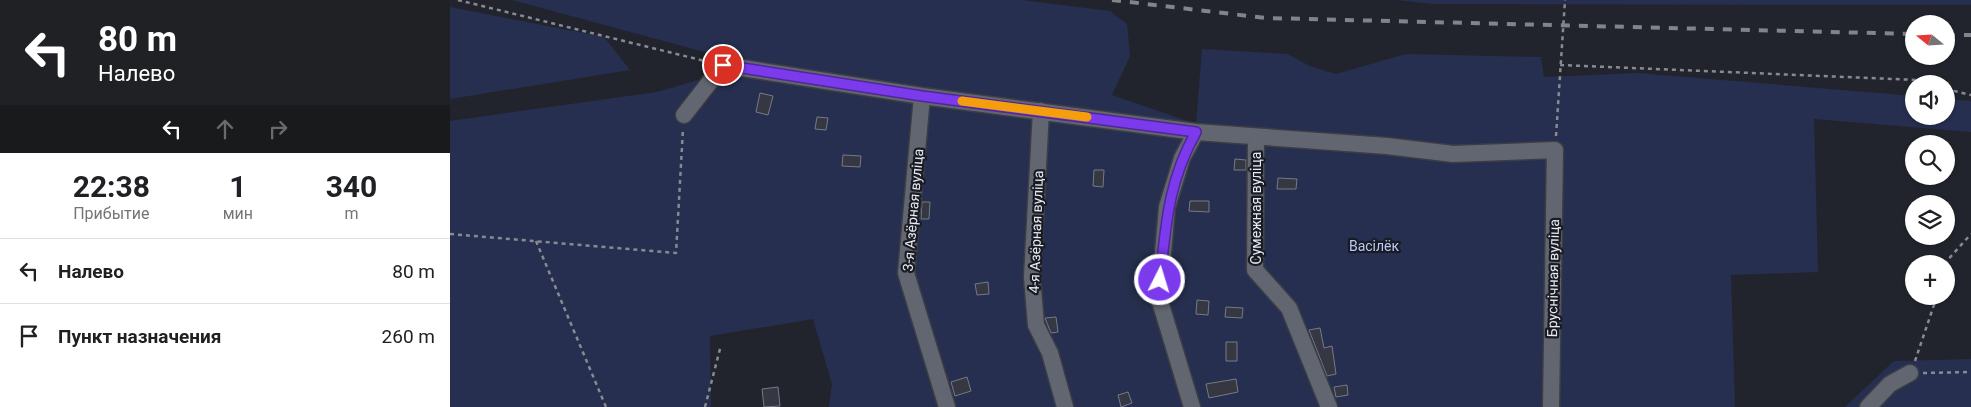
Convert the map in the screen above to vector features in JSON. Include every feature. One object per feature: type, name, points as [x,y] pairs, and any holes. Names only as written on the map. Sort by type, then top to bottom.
[{"type":"street","points":[[684,115],[723,65],[922,96],[1196,132],[1256,138],[1387,146],[1453,154],[1555,150]]},
{"type":"street","name":"3-я Азёрная вуліца","points":[[922,96],[906,273],[948,407]]},
{"type":"street","name":"4-я Азёрная вуліца","points":[[1041,111],[1032,276],[1036,325],[1050,353],[1065,407]]},
{"type":"street","points":[[1192,407],[1158,298],[1167,207],[1182,158],[1196,132]]},
{"type":"street","name":"Сумежная вуліца","points":[[1256,138],[1255,270],[1289,308],[1329,407]]},
{"type":"street","name":"Бруснічная вуліца","points":[[1551,407],[1555,150]]},
{"type":"street","points":[[1868,407],[1890,384],[1910,373]]},
{"type":"path","points":[[458,0],[723,65]]},
{"type":"path","points":[[1555,150],[1565,0]]},
{"type":"path","points":[[1560,65],[1905,80]]},
{"type":"path","points":[[1955,91],[1971,95]]},
{"type":"path","points":[[450,234],[676,253],[684,115]]},
{"type":"path","points":[[1952,255],[1971,234]]},
{"type":"path","points":[[536,241],[606,407]]},
{"type":"path","points":[[1934,305],[1910,373],[1971,372]]},
{"type":"path","points":[[705,407],[722,345]]},
{"type":"green space","name":"Васілёк","points":[[512,0],[1022,0],[1110,11],[1127,24],[1130,56],[1112,95],[1196,124],[1202,49],[1287,54],[1312,67],[1336,74],[1406,54],[1541,57],[1544,77],[1637,73],[1905,95],[1905,125],[1955,125],[1955,100],[1971,101],[1971,132],[1814,119],[1818,272],[1731,275],[1735,407],[829,407],[832,384],[813,319],[710,336],[711,407],[450,407],[450,121],[657,92],[712,76],[723,57]]},
{"type":"green space","points":[[1396,0],[1971,0],[1971,5],[1433,4]]},
{"type":"green space","points":[[450,7],[604,37],[630,70],[450,99]]},
{"type":"green space","points":[[1971,359],[1971,407],[1845,407],[1894,361]]},
{"type":"building","points":[[760,93],[773,96],[768,115],[756,112]]},
{"type":"building","points":[[817,117],[828,118],[826,130],[815,129]]},
{"type":"building","points":[[843,155],[861,156],[860,167],[842,166]]},
{"type":"building","points":[[1235,159],[1246,160],[1246,170],[1234,170]]},
{"type":"building","points":[[1094,170],[1104,170],[1103,187],[1093,186]]},
{"type":"building","points":[[1278,178],[1297,179],[1296,189],[1277,189]]},
{"type":"building","points":[[1190,201],[1209,201],[1209,212],[1189,211]]},
{"type":"building","points":[[922,202],[930,202],[929,219],[921,219]]},
{"type":"building","points":[[988,282],[989,294],[977,295],[975,284]]},
{"type":"building","points":[[1197,300],[1209,301],[1208,315],[1196,314]]},
{"type":"building","points":[[1226,307],[1243,308],[1242,318],[1225,317]]},
{"type":"building","points":[[1056,317],[1058,332],[1051,333],[1045,318]]},
{"type":"building","points":[[1320,328],[1324,348],[1332,346],[1336,374],[1327,376],[1309,330]]},
{"type":"building","points":[[1226,342],[1237,342],[1237,361],[1226,361]]},
{"type":"building","points":[[967,377],[971,391],[955,396],[951,382]]},
{"type":"building","points":[[1236,379],[1238,392],[1209,398],[1206,384]]},
{"type":"building","points":[[1347,385],[1348,395],[1336,397],[1334,387]]},
{"type":"building","points":[[778,387],[780,406],[764,407],[762,389]]},
{"type":"building","points":[[1128,392],[1132,403],[1121,407],[1118,395]]},
{"type":"railway","points":[[1112,0],[1266,18],[1905,34]]},
{"type":"railway","points":[[1955,35],[1971,35]]},
{"type":"slow traffic","points":[[962,101],[1087,117]]},
{"type":"route","points":[[723,65],[922,96],[1196,132],[1182,158],[1167,207],[1160,280]]}]
